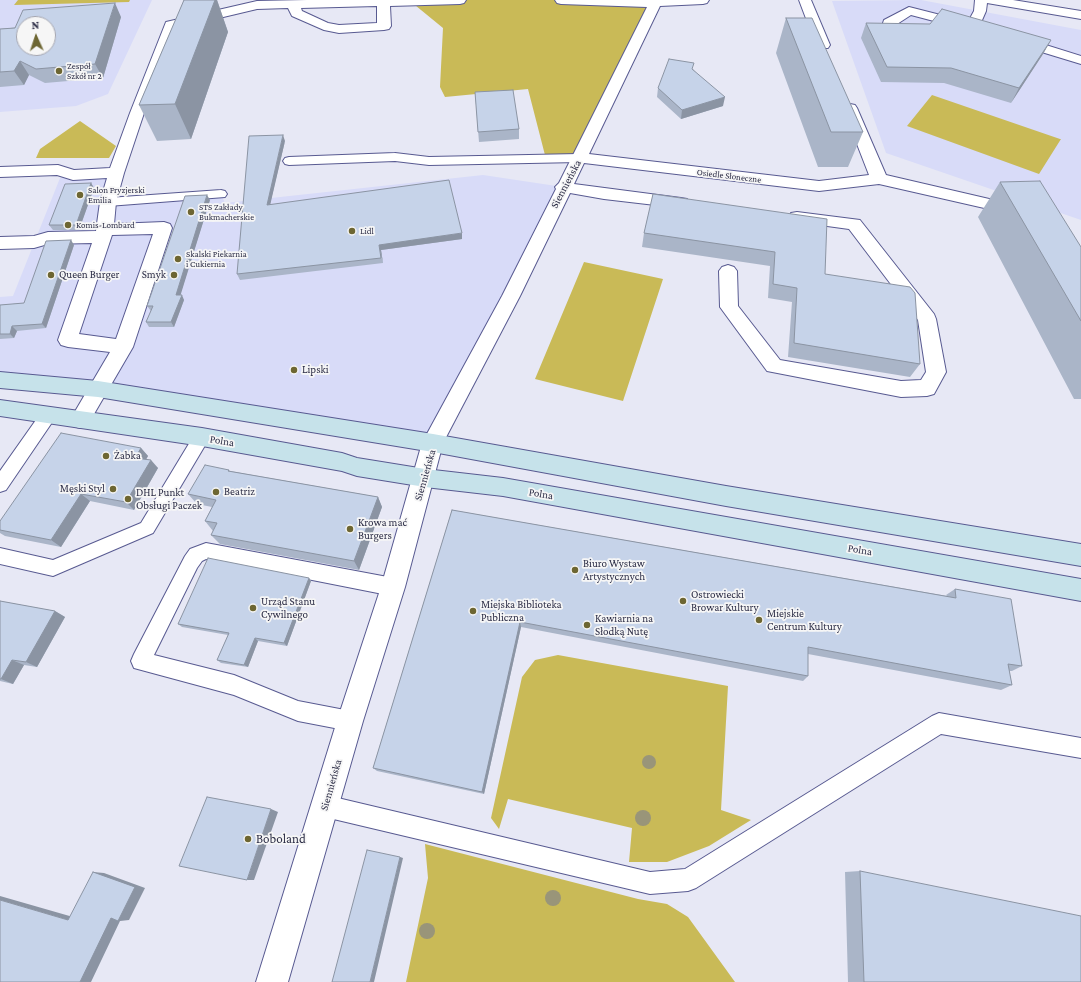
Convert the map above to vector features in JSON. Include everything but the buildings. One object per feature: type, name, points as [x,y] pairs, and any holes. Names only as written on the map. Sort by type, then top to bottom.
[{"type":"street","points":[[123,347],[68,340],[103,233],[108,202],[116,173],[137,113],[171,25],[258,2],[293,5],[383,1],[460,0]]},
{"type":"street","points":[[561,0],[703,0]]},
{"type":"street","points":[[805,0],[829,58]]},
{"type":"street","points":[[972,27],[980,11],[981,0]]},
{"type":"street","points":[[990,0],[1081,15]]},
{"type":"street","points":[[293,5],[297,13],[324,26],[361,32],[384,26],[383,1]]},
{"type":"street","name":"Siennieńska","points":[[272,982],[350,721],[393,587],[425,478],[433,444],[511,296],[656,1]]},
{"type":"street","points":[[889,23],[908,11],[987,31]]},
{"type":"street","points":[[1001,35],[1081,60]]},
{"type":"street","points":[[843,93],[879,179]]},
{"type":"street","name":"Osiedle Słoneczne","points":[[579,158],[819,186],[879,179],[1028,213]]},
{"type":"street","points":[[0,172],[58,170],[73,175],[116,173]]},
{"type":"street","points":[[564,187],[604,194],[698,205]]},
{"type":"street","points":[[728,271],[729,306],[774,366],[901,389],[928,388],[936,372],[927,320],[854,224],[784,216]]},
{"type":"street","points":[[0,243],[34,242],[48,238],[164,228],[123,347],[80,420]]},
{"type":"street","points":[[0,380],[98,389],[433,444],[719,495],[1081,555]]},
{"type":"street","name":"Polna","points":[[0,408],[202,437],[342,462],[357,467],[425,478],[511,489],[1081,590]]},
{"type":"lane","points":[[289,161],[395,157],[430,161],[579,158]]},
{"type":"lane","points":[[108,202],[221,194]]},
{"type":"lane","points":[[0,485],[49,414]]},
{"type":"lane","points":[[0,556],[53,568],[147,528],[202,437]]},
{"type":"lane","points":[[350,721],[298,711],[234,685],[141,661],[191,562],[196,555],[206,551],[393,587]]},
{"type":"lane","points":[[325,806],[650,883],[688,880],[939,723],[1081,748]]},
{"type":"shaded area","name":"Zespół Szkół nr 2","points":[[0,0],[152,0],[108,94],[76,106],[0,112]]},
{"type":"shaded area","points":[[18,0],[130,0],[129,2],[14,5]]},
{"type":"shaded area","points":[[561,0],[655,3],[579,158],[546,159],[528,89],[445,97],[440,87],[443,28],[410,1]]},
{"type":"shaded area","points":[[921,0],[1081,30],[1081,220],[886,153],[832,1]]},
{"type":"shaded area","points":[[932,95],[1061,139],[1039,174],[907,126]]},
{"type":"shaded area","points":[[80,121],[116,146],[109,158],[36,158],[40,149]]},
{"type":"shaded area","points":[[116,173],[108,201],[221,194],[225,203],[483,175],[563,187],[433,443],[0,380],[0,297],[13,296],[60,178],[73,175]]},
{"type":"shaded area","points":[[584,262],[663,279],[623,401],[535,379]]},
{"type":"shaded area","points":[[558,655],[728,686],[721,810],[751,820],[709,846],[667,862],[629,862],[632,828],[508,799],[499,829],[491,818],[522,677],[535,660]]},
{"type":"shaded area","points":[[425,844],[638,899],[667,904],[688,917],[735,982],[406,982],[428,878]]},
{"type":"place","name":"Zespół Szkół nr 2","points":[[59,71]]},
{"type":"place","name":"Salon Fryzjerski Emilia","points":[[80,195]]},
{"type":"place","name":"STS Zakłady Bukmacherskie","points":[[191,212]]},
{"type":"place","name":"Komis-Lombard","points":[[68,225]]},
{"type":"place","name":"Lidl","points":[[352,231]]},
{"type":"place","name":"Skalski Piekarnia i Cukiernia","points":[[178,259]]},
{"type":"place","name":"Queen Burger","points":[[51,275]]},
{"type":"place","name":"Smyk","points":[[174,275]]},
{"type":"place","name":"Lipski","points":[[294,370]]},
{"type":"place","name":"Żabka","points":[[106,456]]},
{"type":"place","name":"Męski Styl","points":[[113,489]]},
{"type":"place","name":"Beatriz","points":[[216,492]]},
{"type":"place","name":"DHL Punkt Obsługi Paczek","points":[[128,499]]},
{"type":"place","name":"Krowa mać Burgers","points":[[350,529]]},
{"type":"place","name":"Biuro Wystaw Artystycznych","points":[[575,570]]},
{"type":"place","name":"Ostrowiecki Browar Kultury","points":[[683,601]]},
{"type":"place","name":"Urząd Stanu Cywilnego","points":[[253,608]]},
{"type":"place","name":"Miejska Biblioteka Publiczna","points":[[473,611]]},
{"type":"place","name":"Miejskie Centrum Kultury","points":[[759,620]]},
{"type":"place","name":"Kawiarnia na Słodką Nutę","points":[[587,625]]},
{"type":"place","name":"Boboland","points":[[248,839]]}]
